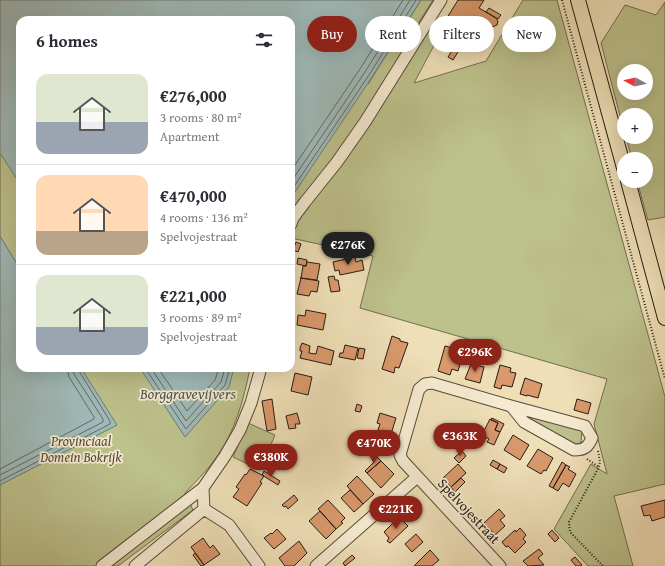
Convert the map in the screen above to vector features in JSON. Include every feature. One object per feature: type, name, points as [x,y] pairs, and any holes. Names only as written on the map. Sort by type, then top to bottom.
[{"type":"main road","points":[[578,0],[620,152]]},
{"type":"main road","points":[[630,188],[665,318]]},
{"type":"street","points":[[295,215],[366,122],[441,0]]},
{"type":"street","points":[[102,566],[202,488],[225,456],[240,430],[251,403],[260,372]]},
{"type":"street","name":"Spelvojestraat","points":[[500,566],[417,477],[403,461],[400,455],[419,389],[425,384],[432,383],[585,426],[592,438]]},
{"type":"street","points":[[511,406],[524,422],[574,450],[583,450],[588,446],[592,438]]},
{"type":"street","name":"Spelvojestraat","points":[[316,566],[417,477]]},
{"type":"street","points":[[202,488],[204,509]]},
{"type":"street","points":[[135,566],[204,509]]},
{"type":"street","points":[[204,509],[229,525],[259,566]]},
{"type":"path","points":[[562,0],[665,379]]},
{"type":"path","points":[[592,438],[596,445],[600,461],[599,467],[569,522],[570,532],[603,566]]},
{"type":"green space","name":"Provinciaal Domein Bokrijk","points":[[0,0],[419,0],[409,16],[365,16],[365,52],[387,52],[368,84],[388,52],[421,52],[421,23],[429,29],[429,52],[430,52],[414,83],[486,61],[491,52],[494,52],[494,48],[502,35],[502,52],[556,52],[556,16],[513,16],[523,0],[557,0],[665,397],[665,484],[614,496],[633,566],[588,566],[554,529],[591,464],[607,474],[594,424],[607,379],[360,308],[373,256],[295,239],[295,16],[16,16],[16,372],[249,372],[242,402],[230,435],[207,470],[185,493],[193,510],[118,566],[0,566]]},
{"type":"green space","points":[[421,0],[433,0],[421,19],[421,16],[411,16]]},
{"type":"green space","points":[[665,2],[665,217],[648,220],[639,188],[653,188],[653,152],[630,152],[628,144],[653,144],[653,108],[618,108],[601,43],[625,5],[656,15]]},
{"type":"green space","points":[[528,414],[582,430],[581,443],[575,446],[527,419]]},
{"type":"green space","points":[[248,423],[275,435],[260,470],[233,457]]},
{"type":"water","points":[[0,0],[421,0],[411,16],[365,16],[365,52],[388,52],[295,192],[295,16],[16,16],[16,178],[0,153]]},
{"type":"water","points":[[0,236],[16,262],[16,372],[84,372],[117,425],[0,485]]},
{"type":"water","name":"Borggravevijvers","points":[[143,372],[233,372],[229,387],[185,437]]},
{"type":"building","points":[[458,0],[484,0],[479,8],[493,16],[474,16],[448,16]]},
{"type":"building","points":[[489,8],[501,15],[498,19],[486,12]]},
{"type":"building","points":[[494,17],[498,21],[497,25],[494,26]]},
{"type":"building","points":[[451,52],[458,52],[453,60],[448,57]]},
{"type":"building","points":[[296,242],[301,244],[298,252],[295,251]]},
{"type":"building","points":[[355,257],[356,262],[362,260],[364,270],[340,275],[339,270],[335,271],[333,262]]},
{"type":"building","points":[[298,258],[307,260],[306,266],[297,264]]},
{"type":"building","points":[[307,262],[320,264],[317,280],[300,278],[303,266],[306,266]]},
{"type":"building","points":[[334,276],[335,280],[338,280],[340,291],[331,292],[328,277]]},
{"type":"building","points":[[301,278],[319,281],[317,292],[311,291],[309,296],[297,294]]},
{"type":"building","points":[[306,310],[326,314],[323,330],[297,325],[298,315],[305,316]]},
{"type":"building","points":[[392,336],[400,339],[400,341],[408,343],[399,368],[395,367],[394,373],[382,369]]},
{"type":"building","points":[[473,341],[487,345],[485,354],[471,350]]},
{"type":"building","points":[[302,343],[310,346],[309,353],[316,354],[318,346],[334,351],[331,365],[300,358],[302,351],[300,351],[300,348]]},
{"type":"building","points":[[345,345],[358,348],[355,360],[339,357],[340,353],[343,353]]},
{"type":"building","points":[[445,346],[464,351],[458,371],[452,369],[450,375],[438,371]]},
{"type":"building","points":[[359,348],[365,349],[363,359],[357,358]]},
{"type":"building","points":[[471,364],[484,367],[480,383],[465,379]]},
{"type":"building","points":[[500,365],[511,368],[510,372],[516,373],[512,387],[502,385],[501,389],[494,387]]},
{"type":"building","points":[[295,373],[312,377],[308,395],[291,391]]},
{"type":"building","points":[[525,378],[542,384],[538,398],[520,394]]},
{"type":"building","points":[[272,399],[276,429],[267,431],[262,401]]},
{"type":"building","points":[[577,399],[591,403],[588,414],[574,410]]},
{"type":"building","points":[[357,404],[362,406],[360,412],[355,411]]},
{"type":"building","points":[[297,413],[300,424],[295,424],[296,428],[289,429],[286,416]]},
{"type":"building","points":[[380,413],[396,418],[391,434],[378,430],[380,424],[377,423]]},
{"type":"building","points":[[492,418],[504,424],[500,432],[495,430],[498,423],[491,420]]},
{"type":"building","points":[[490,419],[498,423],[495,430],[500,432],[494,445],[487,442],[489,439],[482,435]]},
{"type":"building","points":[[362,432],[367,439],[361,443],[356,436]]},
{"type":"building","points":[[513,435],[529,445],[520,460],[504,450]]},
{"type":"building","points":[[538,449],[553,458],[546,471],[544,470],[541,474],[527,466]]},
{"type":"building","points":[[462,451],[466,456],[459,463],[454,458]]},
{"type":"building","points":[[376,456],[381,461],[367,473],[365,471],[374,462],[372,460]]},
{"type":"building","points":[[493,460],[500,464],[497,469],[490,465]]},
{"type":"building","points":[[381,461],[394,474],[381,488],[367,473]]},
{"type":"building","points":[[562,462],[566,465],[553,488],[549,486]]},
{"type":"building","points":[[458,464],[466,473],[451,487],[443,478]]},
{"type":"building","points":[[500,464],[507,468],[504,473],[497,469]]},
{"type":"building","points":[[566,465],[570,467],[568,469],[576,474],[569,487],[563,483],[558,491],[553,488]]},
{"type":"building","points":[[250,469],[264,476],[260,482],[262,483],[247,506],[233,497],[239,489],[236,487]]},
{"type":"building","points":[[264,471],[280,481],[278,485],[262,475]]},
{"type":"building","points":[[357,476],[374,494],[363,504],[347,486]]},
{"type":"building","points":[[461,478],[465,482],[455,492],[451,487]]},
{"type":"building","points":[[350,490],[363,504],[354,512],[341,498]]},
{"type":"building","points":[[294,495],[298,500],[288,509],[286,506],[284,507],[282,505]]},
{"type":"building","points":[[328,500],[345,518],[341,522],[343,523],[336,529],[318,509]]},
{"type":"building","points":[[665,500],[665,517],[652,521],[650,515],[644,516],[641,506]]},
{"type":"building","points":[[499,509],[505,516],[500,520],[505,526],[495,535],[484,523]]},
{"type":"building","points":[[320,511],[336,529],[326,539],[309,521]]},
{"type":"building","points":[[399,517],[408,526],[390,543],[387,541],[389,538],[384,532]]},
{"type":"building","points":[[520,528],[526,535],[523,539],[526,542],[515,553],[508,546],[506,547],[502,542],[515,530],[516,532]]},
{"type":"building","points":[[277,529],[286,539],[274,549],[264,538],[271,533],[272,534]]},
{"type":"building","points":[[552,530],[559,538],[555,542],[548,534]]},
{"type":"building","points":[[416,534],[423,542],[412,552],[405,544]]},
{"type":"building","points":[[203,538],[210,548],[213,545],[220,554],[204,565],[191,547]]},
{"type":"building","points":[[299,541],[307,553],[294,566],[285,566],[279,558]]},
{"type":"building","points":[[539,549],[543,554],[538,558],[544,565],[528,566],[523,561]]},
{"type":"building","points":[[430,550],[439,560],[432,566],[414,566]]},
{"type":"building","points":[[195,553],[204,565],[201,566],[193,555]]},
{"type":"building","points":[[352,555],[355,558],[345,566],[343,563]]},
{"type":"building","points":[[575,557],[582,565],[581,566],[576,566],[571,560]]}]
